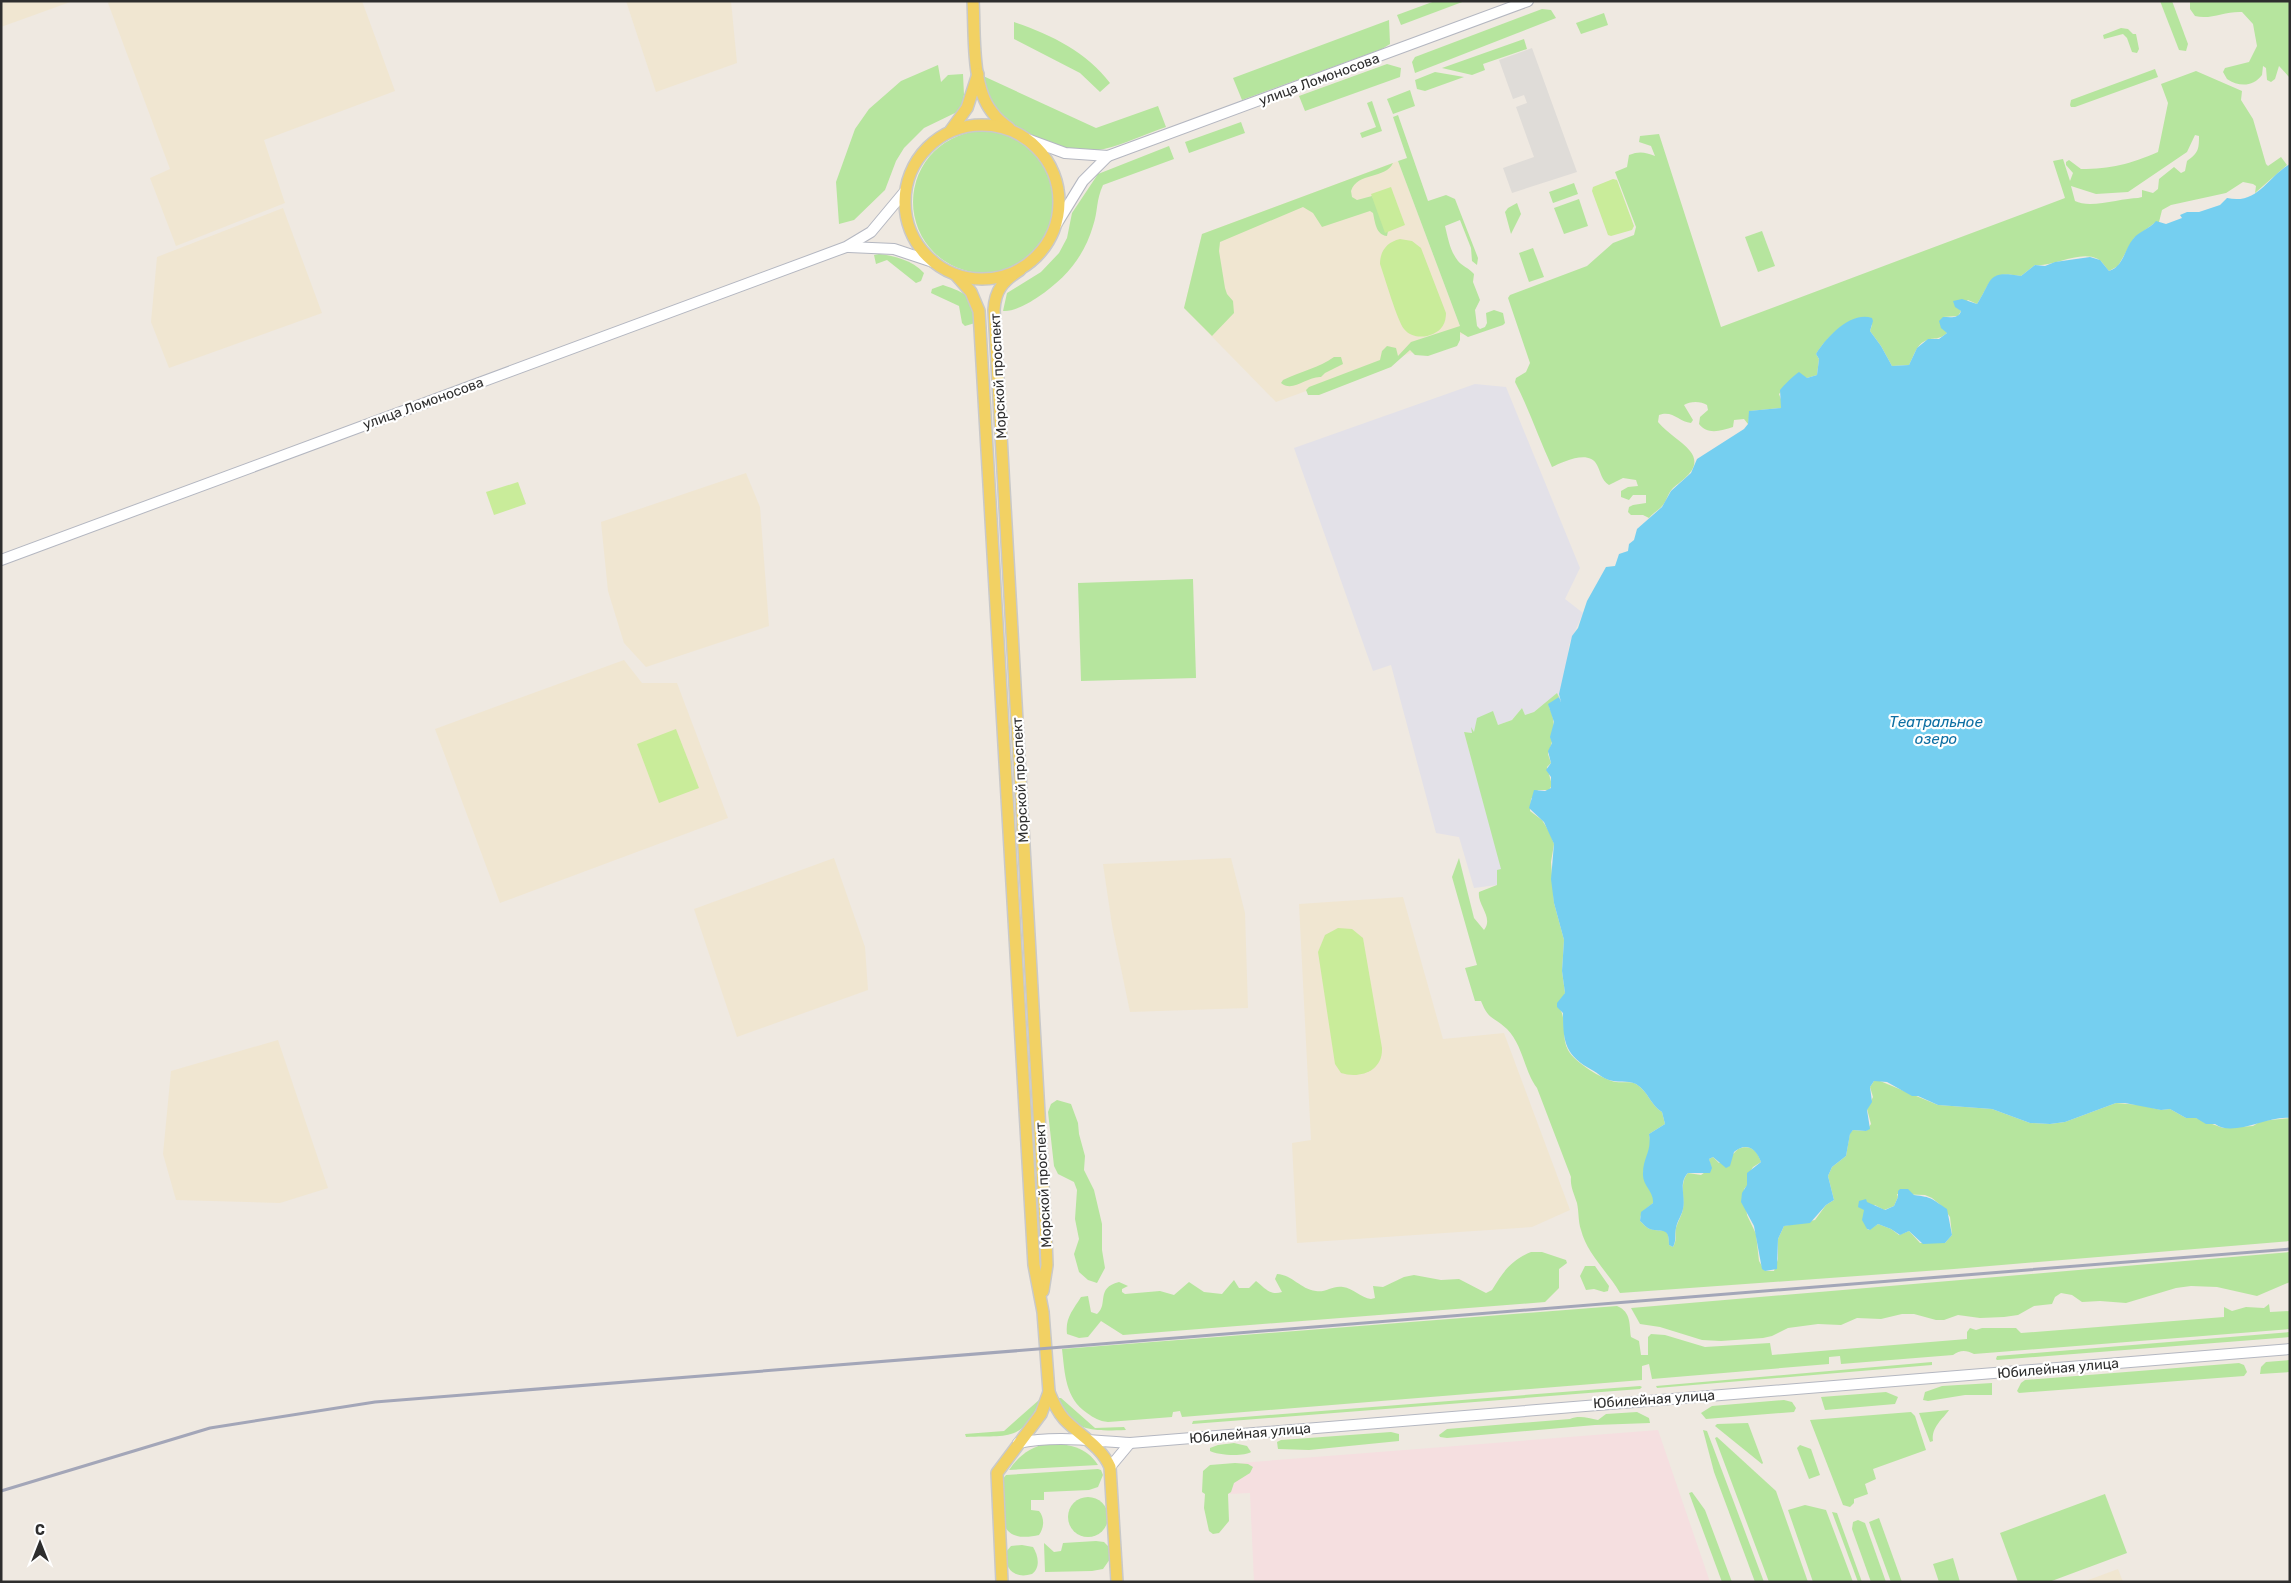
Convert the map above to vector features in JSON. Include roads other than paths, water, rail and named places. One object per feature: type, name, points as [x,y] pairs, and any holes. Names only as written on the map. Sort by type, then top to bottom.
[{"type":"main road","points":[[973,1],[978,74],[985,100],[991,112],[1013,131]]},
{"type":"main road","name":"улица Ломоносова","points":[[1108,156],[1528,1]]},
{"type":"main road","points":[[933,262],[919,246],[909,228],[905,210],[906,190],[914,166],[921,155],[933,143],[949,133],[963,117],[978,74]]},
{"type":"main road","points":[[949,133],[982,125],[1002,127],[1065,154],[1108,156]]},
{"type":"main road","points":[[1027,139],[1044,155],[1055,176],[1060,198],[1056,225]]},
{"type":"main road","points":[[846,247],[894,249],[933,262],[956,275],[971,279],[992,279],[1020,270],[1043,251],[1056,225],[1083,181],[1108,156]]},
{"type":"main road","points":[[846,247],[871,232],[906,190]]},
{"type":"main road","name":"улица Ломоносова","points":[[1,560],[846,247]]},
{"type":"main road","name":"Морской проспект","points":[[1020,270],[1001,285],[996,297],[994,310],[1046,1239],[1047,1265],[1042,1301]]},
{"type":"main road","name":"Морской проспект","points":[[956,275],[971,292],[979,311],[1034,1265],[1042,1301],[1049,1392],[1042,1414],[997,1473],[1002,1582]]},
{"type":"main road","points":[[982,374],[998,373]]},
{"type":"main road","points":[[1004,721],[1017,720]]},
{"type":"main road","points":[[1008,807],[1023,805]]},
{"type":"main road","name":"Юбилейная улица","points":[[1018,1443],[1069,1438],[1130,1443],[2290,1349]]},
{"type":"main road","name":"Морской проспект","points":[[1049,1392],[1060,1414],[1090,1441],[1106,1459],[1110,1467]]},
{"type":"main road","points":[[1117,1582],[1110,1467],[1130,1443]]},
{"type":"water","name":"Театральное озеро","points":[[2290,164],[2290,1118],[2281,1118],[2231,1129],[2222,1128],[2215,1124],[2206,1124],[2196,1118],[2186,1118],[2170,1109],[2161,1110],[2116,1103],[2065,1122],[2050,1124],[2030,1123],[1992,1109],[1938,1105],[1918,1096],[1912,1096],[1887,1082],[1874,1081],[1870,1087],[1872,1102],[1867,1110],[1870,1129],[1866,1131],[1853,1130],[1850,1134],[1846,1156],[1832,1167],[1828,1176],[1834,1200],[1826,1205],[1810,1223],[1784,1226],[1778,1239],[1777,1269],[1765,1271],[1762,1269],[1754,1226],[1741,1202],[1742,1193],[1747,1185],[1747,1173],[1761,1162],[1753,1150],[1746,1147],[1734,1152],[1730,1166],[1726,1168],[1713,1157],[1709,1159],[1712,1168],[1710,1173],[1688,1173],[1683,1181],[1684,1204],[1675,1231],[1675,1242],[1673,1247],[1669,1245],[1668,1235],[1664,1231],[1649,1228],[1640,1221],[1641,1212],[1653,1203],[1652,1195],[1643,1178],[1643,1167],[1650,1140],[1649,1134],[1665,1124],[1662,1112],[1655,1106],[1644,1090],[1636,1084],[1607,1079],[1576,1059],[1567,1047],[1563,1013],[1557,1007],[1557,1003],[1565,993],[1562,971],[1564,940],[1554,903],[1551,879],[1554,844],[1544,822],[1529,808],[1534,790],[1545,791],[1551,788],[1551,777],[1546,770],[1551,763],[1548,751],[1552,743],[1550,737],[1554,722],[1548,704],[1559,697],[1561,702],[1559,694],[1572,636],[1578,628],[1587,601],[1606,567],[1615,566],[1619,554],[1628,551],[1629,544],[1634,540],[1637,529],[1662,507],[1671,491],[1691,473],[1697,459],[1744,429],[1748,424],[1749,411],[1781,408],[1780,390],[1792,378],[1799,372],[1807,378],[1817,375],[1819,359],[1816,354],[1832,334],[1847,322],[1855,318],[1872,318],[1870,331],[1892,366],[1909,365],[1917,348],[1928,339],[1939,339],[1947,333],[1941,328],[1939,321],[1943,317],[1954,317],[1960,314],[1961,311],[1955,307],[1953,301],[1962,299],[1977,304],[1989,283],[1996,276],[2010,274],[2021,276],[2035,265],[2045,266],[2055,262],[2090,257],[2100,260],[2109,271],[2121,262],[2135,236],[2156,221],[2166,224],[2182,218],[2180,215],[2187,212],[2199,212],[2220,205],[2227,198],[2238,199],[2247,197],[2262,188]]},
{"type":"water","points":[[1900,1189],[1908,1189],[1914,1195],[1932,1199],[1947,1209],[1952,1235],[1945,1243],[1923,1244],[1909,1231],[1900,1235],[1878,1224],[1870,1230],[1867,1229],[1862,1220],[1864,1210],[1858,1207],[1859,1201],[1866,1199],[1867,1202],[1885,1210],[1894,1206]]},
{"type":"railway","points":[[1,1491],[210,1428],[375,1402],[2290,1249]]}]
